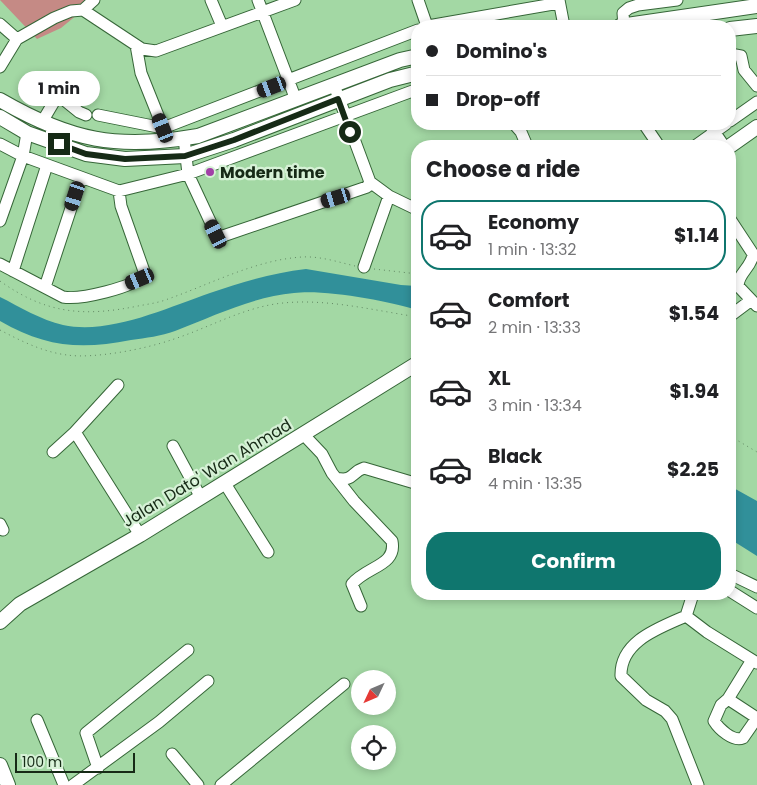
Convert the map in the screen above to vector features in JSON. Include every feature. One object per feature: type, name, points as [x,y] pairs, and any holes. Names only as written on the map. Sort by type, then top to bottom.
[{"type":"main road","points":[[662,20],[757,6]]},
{"type":"main road","points":[[736,28],[757,26]]},
{"type":"main road","points":[[0,100],[42,122],[88,139],[125,143],[167,142],[198,136],[411,58]]},
{"type":"main road","points":[[0,116],[27,133],[86,154],[125,159],[185,156],[234,140],[338,99],[411,75]]},
{"type":"main road","points":[[736,142],[757,127]]},
{"type":"main road","name":"Jalan Dato' Wan Ahmad","points":[[0,622],[6,610],[140,534],[411,367]]},
{"type":"street","points":[[0,67],[17,40],[54,18],[71,11],[83,10],[94,0]]},
{"type":"street","points":[[211,0],[222,26]]},
{"type":"street","points":[[258,0],[296,100]]},
{"type":"street","points":[[83,10],[142,50],[156,51],[182,43],[222,26],[294,0]]},
{"type":"street","points":[[418,0],[426,20]]},
{"type":"street","points":[[622,20],[623,13],[629,4],[676,0]]},
{"type":"street","points":[[459,20],[559,1],[563,20]]},
{"type":"street","points":[[0,24],[17,40]]},
{"type":"street","points":[[42,122],[58,95],[79,112],[163,128],[411,33]]},
{"type":"street","points":[[136,45],[141,73],[163,128]]},
{"type":"street","points":[[736,55],[741,56],[744,70],[757,86]]},
{"type":"street","points":[[334,85],[370,182],[389,196],[411,207]]},
{"type":"street","points":[[0,144],[23,156],[119,191],[188,174],[411,91]]},
{"type":"street","points":[[736,117],[757,102]]},
{"type":"street","points":[[701,140],[710,130]]},
{"type":"street","points":[[0,221],[4,190],[23,156],[27,133]]},
{"type":"street","points":[[184,138],[188,174],[216,234],[221,237],[367,187],[370,182]]},
{"type":"street","points":[[13,271],[47,165]]},
{"type":"street","points":[[45,287],[81,178]]},
{"type":"street","points":[[0,264],[62,297],[74,299],[123,286],[140,279],[145,274],[121,206],[119,191]]},
{"type":"street","points":[[364,267],[389,196]]},
{"type":"street","points":[[736,228],[753,254],[752,262],[738,281],[739,288],[754,303],[736,313]]},
{"type":"street","points":[[53,452],[75,432],[118,385]]},
{"type":"street","points":[[75,432],[140,534]]},
{"type":"street","points":[[303,434],[322,454],[336,478],[392,541],[394,550],[390,558],[363,573],[352,584],[361,606]]},
{"type":"street","points":[[173,446],[200,496]]},
{"type":"street","points":[[336,478],[349,479],[364,468],[411,482]]},
{"type":"street","points":[[224,482],[268,552]]},
{"type":"street","points":[[736,577],[757,587]]},
{"type":"street","points":[[736,595],[757,608]]},
{"type":"street","points":[[691,600],[687,613],[646,636],[629,649],[621,665],[621,676],[646,700],[665,711],[672,719],[698,785]]},
{"type":"street","points":[[687,613],[707,632],[755,661],[728,699],[720,705],[714,720],[717,726],[734,738],[743,738],[757,718],[728,699]]},
{"type":"street","points":[[98,768],[86,733],[188,650]]},
{"type":"street","points":[[73,785],[165,718],[208,681]]},
{"type":"street","points":[[221,785],[344,684]]},
{"type":"street","points":[[37,720],[64,785]]},
{"type":"street","points":[[172,754],[198,785]]},
{"type":"path","points":[[0,281],[46,306],[84,313],[119,310],[165,300],[243,270],[275,261],[303,257],[327,259],[364,267],[411,273]]},
{"type":"path","points":[[0,330],[42,350],[69,355],[116,352],[171,340],[243,312],[275,304],[326,303],[411,316]]},
{"type":"path","points":[[736,440],[757,452]]},
{"type":"shaded area","points":[[0,0],[95,0],[61,28],[37,39]]},
{"type":"water","points":[[306,269],[411,286],[411,308],[356,297],[307,292],[294,293],[248,303],[164,334],[95,345],[63,344],[48,341],[16,330],[0,321],[0,297],[55,323],[81,327],[100,326],[138,318],[222,289],[281,273]]},
{"type":"water","points":[[736,489],[757,501],[757,556],[736,543]]},
{"type":"place","name":"Modern time","points":[[210,172]]},
{"type":"route","points":[[59,144],[86,154],[125,159],[185,156],[234,140],[338,99],[350,132]]}]
